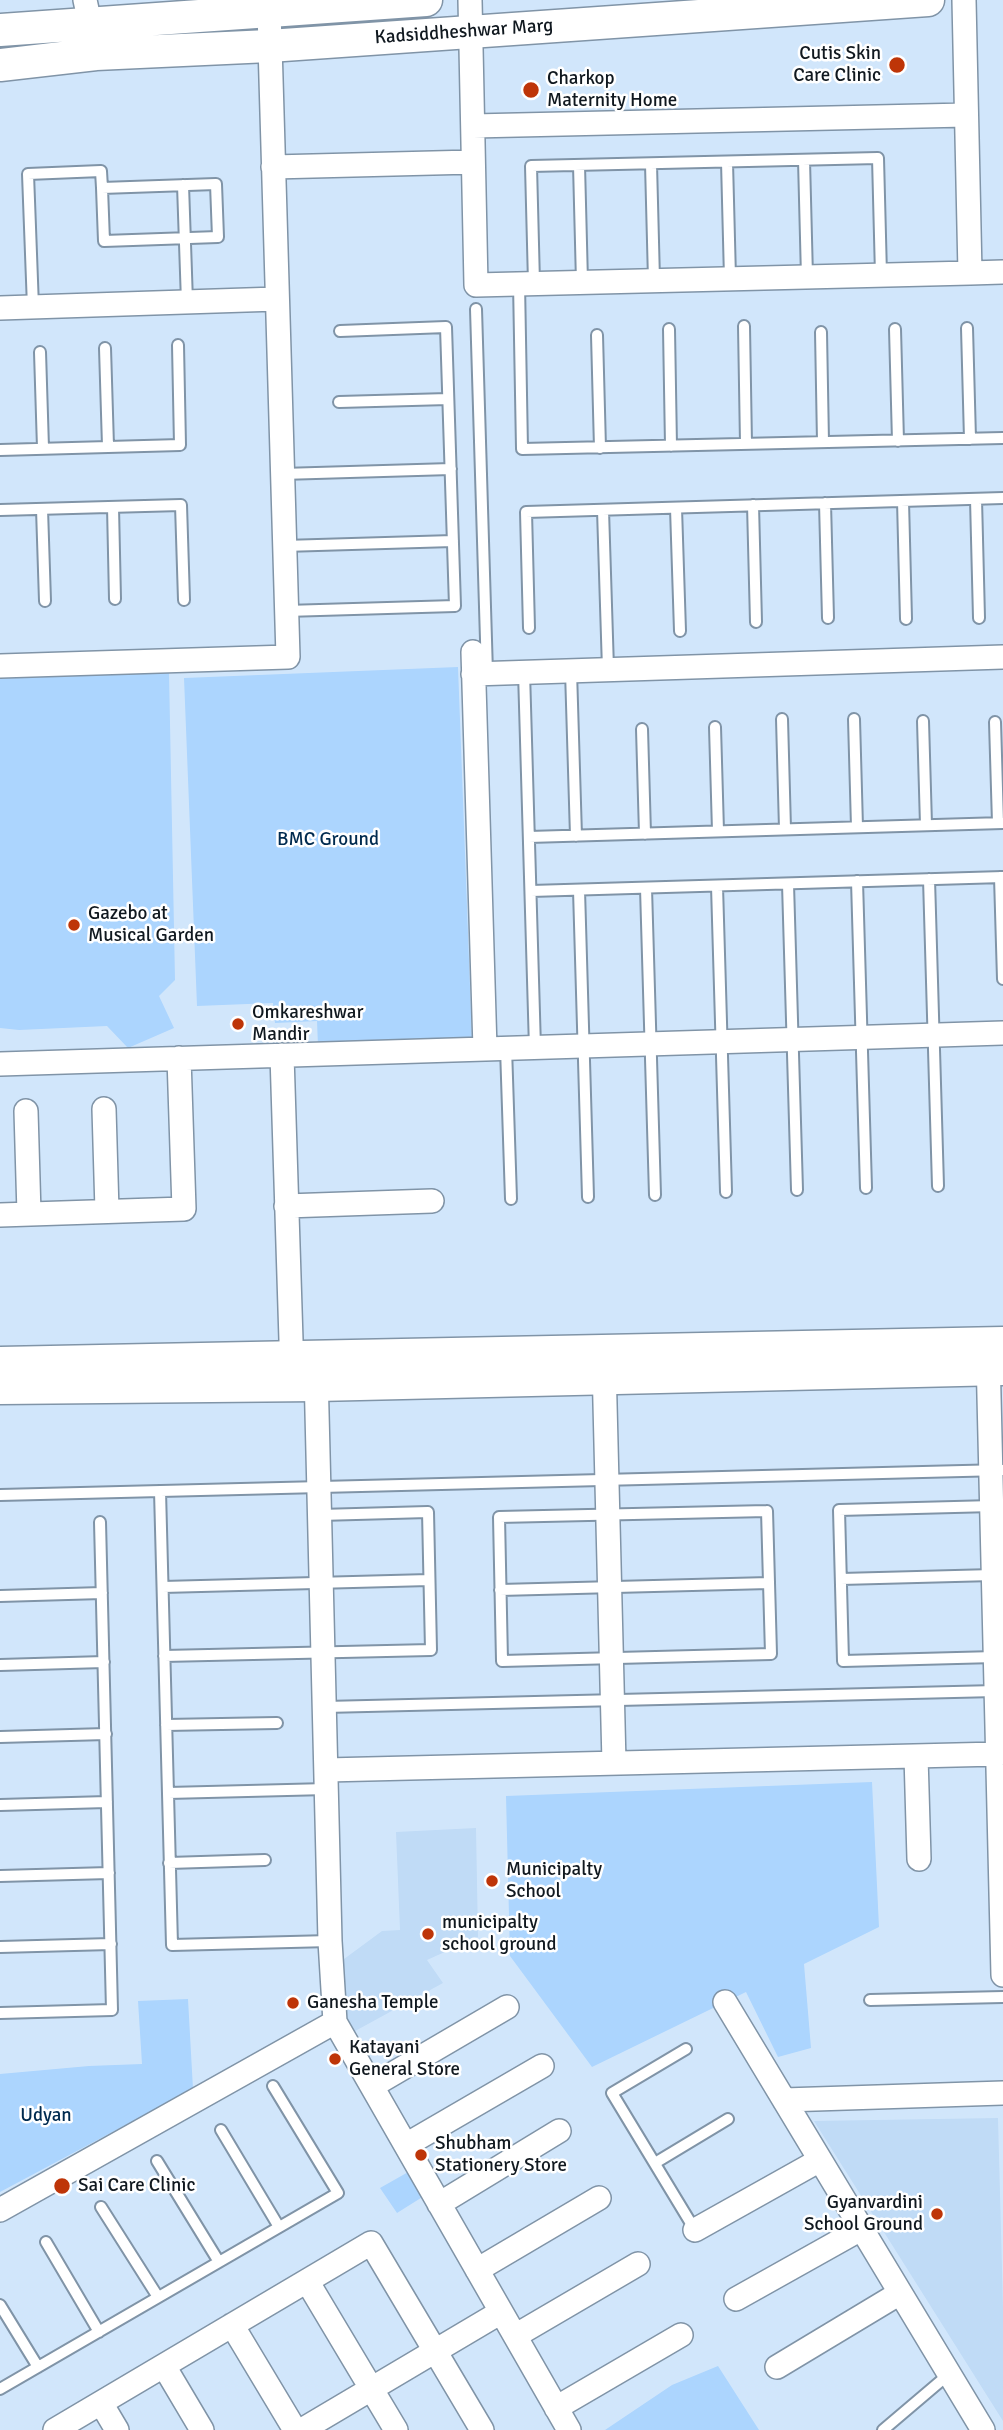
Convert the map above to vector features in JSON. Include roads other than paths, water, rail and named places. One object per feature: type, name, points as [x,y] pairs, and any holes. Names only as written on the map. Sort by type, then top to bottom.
[{"type":"main road","name":"Kadsiddheshwar Marg","points":[[0,30],[90,26],[178,9],[268,11],[426,0]]},
{"type":"main road","name":"Kadsiddheshwar Marg","points":[[0,65],[90,26],[269,46],[928,0]]},
{"type":"main road","points":[[0,1388],[304,1371],[995,1356]]},
{"type":"main road","points":[[0,1363],[304,1371]]},
{"type":"street","points":[[470,0],[476,285],[1003,272]]},
{"type":"street","points":[[964,0],[970,273]]},
{"type":"street","points":[[0,666],[288,657],[268,11]]},
{"type":"street","points":[[472,126],[966,114]]},
{"type":"street","points":[[273,167],[473,162]]},
{"type":"street","points":[[0,308],[277,299]]},
{"type":"street","points":[[496,1049],[478,666],[524,672],[1003,657]]},
{"type":"street","points":[[0,1064],[1003,1033]]},
{"type":"street","points":[[282,1055],[286,1206],[319,1487],[330,1941],[335,2022],[569,2430]]},
{"type":"street","points":[[0,1215],[184,1209],[179,1058]]},
{"type":"street","points":[[104,1109],[107,1211]]},
{"type":"street","points":[[26,1111],[29,1214]]},
{"type":"street","points":[[286,1206],[432,1201]]},
{"type":"street","points":[[995,1356],[998,1575],[995,1657],[1003,1975]]},
{"type":"street","points":[[604,1365],[614,1763]]},
{"type":"street","points":[[326,1780],[614,1763],[998,1754]]},
{"type":"street","points":[[916,1756],[919,1859]]},
{"type":"street","points":[[725,2002],[983,2430]]},
{"type":"street","points":[[372,2086],[507,2007]]},
{"type":"street","points":[[0,2210],[335,2022]]},
{"type":"street","points":[[406,2146],[541,2066]]},
{"type":"street","points":[[784,2100],[1003,2093]]},
{"type":"street","points":[[439,2204],[559,2131]]},
{"type":"street","points":[[695,2230],[820,2160]]},
{"type":"street","points":[[477,2270],[599,2198]]},
{"type":"street","points":[[736,2298],[862,2229]]},
{"type":"street","points":[[55,2430],[370,2244],[482,2430]]},
{"type":"street","points":[[515,2336],[638,2264]]},
{"type":"street","points":[[307,2281],[396,2430]]},
{"type":"street","points":[[777,2367],[900,2294]]},
{"type":"street","points":[[232,2325],[304,2429],[501,2312]]},
{"type":"street","points":[[556,2408],[681,2335]]},
{"type":"street","points":[[164,2366],[202,2430]]},
{"type":"street","points":[[101,2403],[117,2430]]},
{"type":"lane","points":[[881,275],[878,158],[531,166],[522,449],[1003,438]]},
{"type":"lane","points":[[804,160],[807,277]]},
{"type":"lane","points":[[727,162],[730,278]]},
{"type":"lane","points":[[651,164],[654,280]]},
{"type":"lane","points":[[579,165],[582,282]]},
{"type":"lane","points":[[33,307],[28,174],[101,171],[104,241],[218,237],[216,184],[102,188]]},
{"type":"lane","points":[[183,185],[187,302]]},
{"type":"lane","points":[[476,309],[478,666]]},
{"type":"lane","points":[[744,326],[746,444]]},
{"type":"lane","points":[[286,611],[455,607],[446,327],[340,331]]},
{"type":"lane","points":[[967,328],[970,439]]},
{"type":"lane","points":[[669,329],[671,446]]},
{"type":"lane","points":[[895,329],[898,441]]},
{"type":"lane","points":[[821,332],[823,442]]},
{"type":"lane","points":[[597,335],[600,448]]},
{"type":"lane","points":[[0,450],[180,445],[178,345]]},
{"type":"lane","points":[[106,348],[108,446]]},
{"type":"lane","points":[[40,352],[43,448]]},
{"type":"lane","points":[[339,402],[448,399]]},
{"type":"lane","points":[[282,474],[451,469]]},
{"type":"lane","points":[[529,628],[526,512],[1003,498]]},
{"type":"lane","points":[[976,499],[979,618]]},
{"type":"lane","points":[[903,501],[906,619]]},
{"type":"lane","points":[[825,503],[828,618]]},
{"type":"lane","points":[[0,510],[181,505],[184,600]]},
{"type":"lane","points":[[753,505],[757,622]]},
{"type":"lane","points":[[113,507],[115,599]]},
{"type":"lane","points":[[676,508],[680,631]]},
{"type":"lane","points":[[42,509],[45,601]]},
{"type":"lane","points":[[603,510],[608,669]]},
{"type":"lane","points":[[284,546],[453,541]]},
{"type":"lane","points":[[571,671],[576,836]]},
{"type":"lane","points":[[524,672],[535,1048]]},
{"type":"lane","points":[[782,719],[785,829]]},
{"type":"lane","points":[[854,719],[857,827]]},
{"type":"lane","points":[[923,721],[926,825]]},
{"type":"lane","points":[[529,837],[1001,823],[995,722]]},
{"type":"lane","points":[[715,726],[718,831]]},
{"type":"lane","points":[[642,729],[645,834]]},
{"type":"lane","points":[[530,891],[1001,877],[1003,979]]},
{"type":"lane","points":[[929,879],[938,1186]]},
{"type":"lane","points":[[857,881],[866,1188]]},
{"type":"lane","points":[[788,884],[797,1190]]},
{"type":"lane","points":[[717,886],[726,1192]]},
{"type":"lane","points":[[646,888],[655,1195]]},
{"type":"lane","points":[[579,890],[588,1197]]},
{"type":"lane","points":[[496,1049],[511,1199]]},
{"type":"lane","points":[[0,1495],[997,1470]]},
{"type":"lane","points":[[160,1491],[172,1945],[330,1941]]},
{"type":"lane","points":[[995,1657],[843,1661],[839,1510],[997,1506]]},
{"type":"lane","points":[[768,1511],[771,1654],[502,1661],[499,1517],[608,1514],[768,1511]]},
{"type":"lane","points":[[164,1656],[431,1650],[428,1512],[320,1515]]},
{"type":"lane","points":[[0,2013],[112,2010],[100,1522]]},
{"type":"lane","points":[[841,1579],[998,1575]]},
{"type":"lane","points":[[163,1587],[429,1580]]},
{"type":"lane","points":[[500,1590],[769,1583]]},
{"type":"lane","points":[[0,1595],[102,1593]]},
{"type":"lane","points":[[0,1665],[104,1662]]},
{"type":"lane","points":[[325,1707],[996,1691]]},
{"type":"lane","points":[[166,1725],[276,1723]]},
{"type":"lane","points":[[0,1737],[106,1734]]},
{"type":"lane","points":[[168,1793],[326,1780]]},
{"type":"lane","points":[[0,1805],[107,1802]]},
{"type":"lane","points":[[169,1863],[265,1860]]},
{"type":"lane","points":[[0,1875],[109,1873]]},
{"type":"lane","points":[[0,1947],[111,1944]]},
{"type":"lane","points":[[870,2000],[1003,1997]]},
{"type":"lane","points":[[686,2049],[612,2093],[695,2230]]},
{"type":"lane","points":[[0,2389],[338,2193],[273,2086]]},
{"type":"lane","points":[[654,2163],[728,2119]]},
{"type":"lane","points":[[221,2130],[279,2227]]},
{"type":"lane","points":[[157,2161],[219,2262]]},
{"type":"lane","points":[[101,2207],[158,2297]]},
{"type":"lane","points":[[46,2242],[99,2332]]},
{"type":"lane","points":[[0,2305],[38,2367]]},
{"type":"lane","points":[[883,2430],[949,2374]]},
{"type":"place","name":"Cutis Skin Care Clinic","points":[[897,65]]},
{"type":"place","name":"Charkop Maternity Home","points":[[531,90]]},
{"type":"place","name":"Gazebo at Musical Garden","points":[[74,925]]},
{"type":"place","name":"Omkareshwar Mandir","points":[[238,1024]]},
{"type":"place","name":"Municipalty School","points":[[492,1881]]},
{"type":"place","name":"municipalty school ground","points":[[428,1934]]},
{"type":"place","name":"Ganesha Temple","points":[[293,2003]]},
{"type":"place","name":"Katayani General Store","points":[[335,2059]]},
{"type":"place","name":"Shubham Stationery Store","points":[[421,2155]]},
{"type":"place","name":"Sai Care Clinic","points":[[62,2186]]},
{"type":"place","name":"Gyanvardini School Ground","points":[[937,2214]]},
{"type":"park label","name":"BMC Ground","points":[[328,840]]},
{"type":"park label","name":"Udyan","points":[[46,2116]]}]
